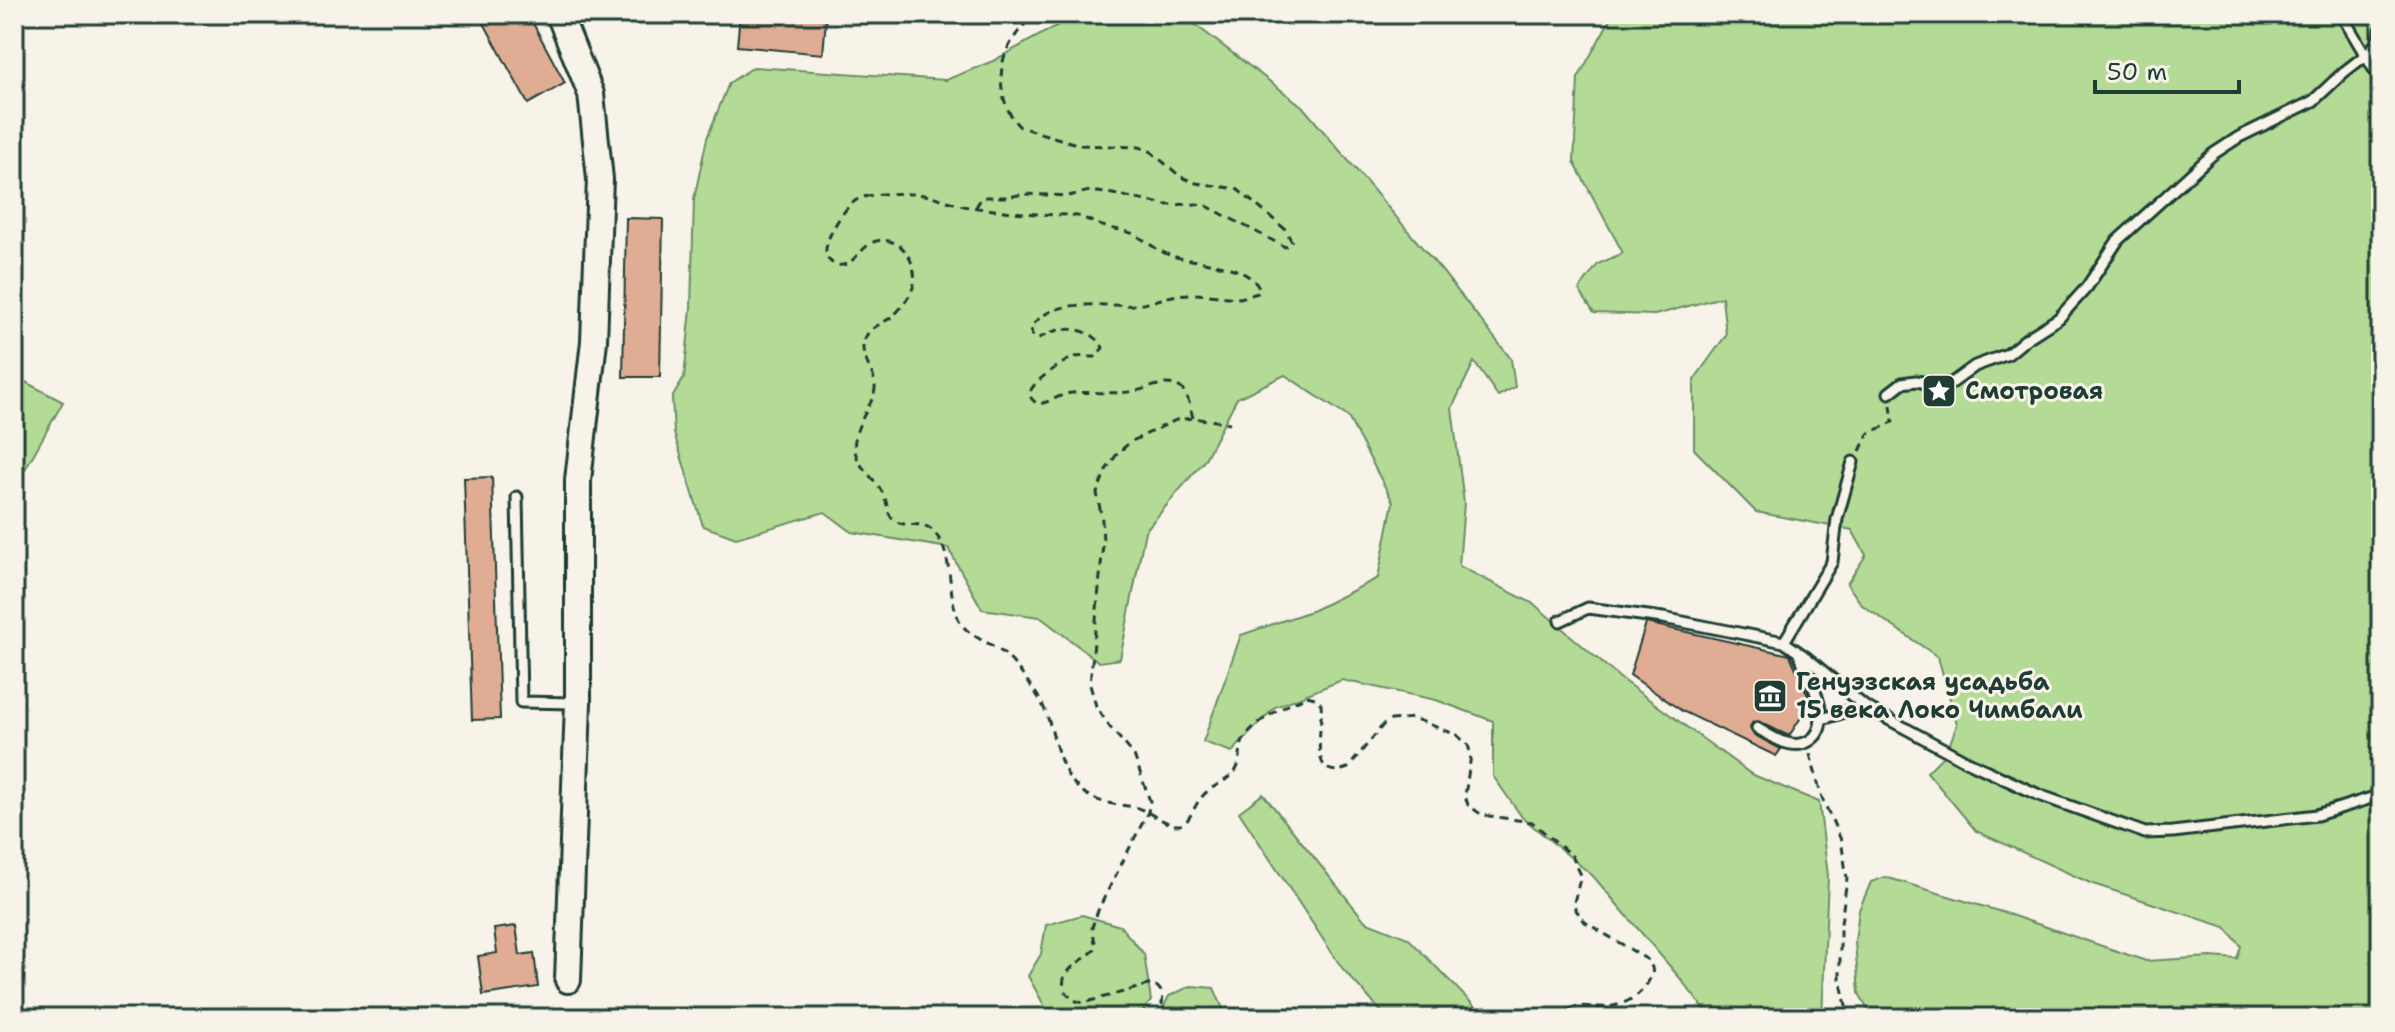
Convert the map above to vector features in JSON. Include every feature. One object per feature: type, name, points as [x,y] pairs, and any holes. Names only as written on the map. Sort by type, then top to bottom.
[{"type":"street","points":[[559,14],[591,94],[600,179],[594,341],[578,480],[578,703],[568,980]]},
{"type":"lane","points":[[2341,14],[2381,81]]},
{"type":"lane","points":[[1889,393],[1902,383],[1916,381],[1949,385],[1975,366],[2008,354],[2059,318],[2087,287],[2118,240],[2213,154],[2239,137],[2313,101],[2366,55],[2377,43],[2381,30]]},
{"type":"lane","points":[[1784,642],[1832,562],[1837,519],[1853,462]]},
{"type":"lane","points":[[517,497],[521,702],[578,703]]},
{"type":"lane","points":[[1560,621],[1588,608],[1663,618],[1784,642],[1864,706],[1996,776],[2095,817],[2145,833],[2317,815],[2381,795]]},
{"type":"lane","points":[[1757,728],[1779,741],[1792,744],[1807,742],[1820,729],[1822,719],[1818,701],[1799,653]]},
{"type":"lane","points":[[1822,719],[1864,706]]},
{"type":"path","points":[[976,207],[982,197],[989,196],[1068,196],[1090,191],[1166,205],[1205,205],[1278,245],[1285,247],[1292,242],[1285,229],[1237,189],[1196,183],[1181,177],[1150,151],[1139,147],[1080,145],[1020,127],[1013,120],[1003,93],[1001,70],[1007,49],[1033,14]]},
{"type":"path","points":[[1193,418],[1181,387],[1173,384],[1155,385],[1133,392],[1069,393],[1054,401],[1037,404],[1031,399],[1030,392],[1046,375],[1077,357],[1095,357],[1103,348],[1096,337],[1088,333],[1059,330],[1036,339],[1031,328],[1035,320],[1046,313],[1066,307],[1139,305],[1179,295],[1240,298],[1258,293],[1259,285],[1223,265],[1175,257],[1135,235],[1079,216],[976,207],[921,195],[887,194],[858,198],[830,236],[825,247],[825,255],[830,262],[846,264],[869,244],[881,240],[903,248],[911,258],[913,270],[914,283],[900,308],[869,332],[864,341],[863,352],[875,384],[874,397],[859,424],[855,443],[861,466],[882,491],[892,520],[901,524],[927,526],[935,533],[946,556],[958,618],[973,635],[1003,653],[1029,684],[1044,708],[1065,769],[1082,792],[1097,800],[1148,812],[1173,825],[1181,825],[1187,822],[1208,790],[1234,773],[1241,760],[1241,747],[1255,724],[1307,696],[1321,704],[1319,752],[1324,765],[1331,770],[1348,768],[1383,725],[1391,720],[1413,718],[1457,735],[1468,745],[1471,755],[1465,796],[1468,805],[1482,815],[1532,822],[1539,826],[1572,856],[1579,868],[1581,875],[1573,896],[1576,914],[1648,960],[1652,966],[1654,972],[1644,990],[1633,998],[1607,1007],[1572,1007],[1561,1018]]},
{"type":"path","points":[[1853,462],[1868,434],[1893,422],[1889,393]]},
{"type":"path","points":[[1156,1018],[1163,1004],[1163,994],[1152,984],[1083,1003],[1069,997],[1064,987],[1064,976],[1071,967],[1083,961],[1096,948],[1092,927],[1148,812],[1150,801],[1134,755],[1096,706],[1090,685],[1103,544],[1097,493],[1106,470],[1130,442],[1176,420],[1193,418],[1230,423]]},
{"type":"path","points":[[1807,742],[1822,798],[1841,840],[1847,878],[1840,931],[1840,979],[1849,1018]]},
{"type":"green space","points":[[1078,14],[1177,14],[1185,17],[1302,106],[1442,271],[1511,359],[1515,387],[1498,396],[1474,362],[1452,408],[1464,503],[1459,566],[1534,604],[1621,679],[1751,774],[1819,802],[1828,876],[1822,1018],[1711,1018],[1593,876],[1522,817],[1493,776],[1493,721],[1436,700],[1342,680],[1275,707],[1232,752],[1203,742],[1241,635],[1314,610],[1378,578],[1393,502],[1348,417],[1285,375],[1237,398],[1204,461],[1145,531],[1120,659],[1099,662],[1040,617],[982,609],[948,548],[852,532],[825,512],[736,538],[703,526],[674,433],[672,398],[684,378],[691,308],[694,199],[707,138],[729,83],[754,67],[946,80],[993,61]]},
{"type":"green space","points":[[1607,14],[2381,14],[2381,1018],[1872,1018],[1859,993],[1855,942],[1859,910],[1871,882],[1885,877],[2005,913],[2146,961],[2211,957],[2237,959],[2241,946],[2225,927],[2090,883],[1976,831],[1927,772],[1947,752],[1957,724],[1938,657],[1862,605],[1847,584],[1866,555],[1852,530],[1756,512],[1694,449],[1694,380],[1726,335],[1722,297],[1655,315],[1594,313],[1579,290],[1598,264],[1623,253],[1574,162],[1578,78],[1611,18]]},
{"type":"green space","points":[[14,376],[63,402],[14,489]]},
{"type":"green space","points":[[1263,794],[1365,921],[1408,938],[1486,1018],[1387,1018],[1342,968],[1239,812]]},
{"type":"green space","points":[[1082,915],[1120,926],[1144,954],[1151,1001],[1137,1018],[1051,1018],[1028,976],[1041,954],[1046,925]]},
{"type":"green space","points":[[1191,986],[1214,988],[1227,1018],[1158,1018],[1169,996]]},
{"type":"building","points":[[479,14],[528,14],[565,83],[528,104]]},
{"type":"building","points":[[740,14],[826,19],[823,54],[737,46]]},
{"type":"building","points":[[626,218],[663,219],[660,377],[623,377]]},
{"type":"building","points":[[492,477],[500,719],[472,720],[464,478]]},
{"type":"building","name":"Генуэзская усадьба 15 века Локо Чимбали","points":[[1646,623],[1790,655],[1811,702],[1789,736],[1758,721],[1750,727],[1753,734],[1781,749],[1776,756],[1682,711],[1630,675]]},
{"type":"building","points":[[516,926],[520,955],[534,953],[538,987],[483,995],[478,956],[497,953],[494,929]]},
{"type":"place","name":"Смотровая","points":[[1939,391]]},
{"type":"place","name":"Генуэзская усадьба 15 века Локо Чимбали","points":[[1770,696]]}]
